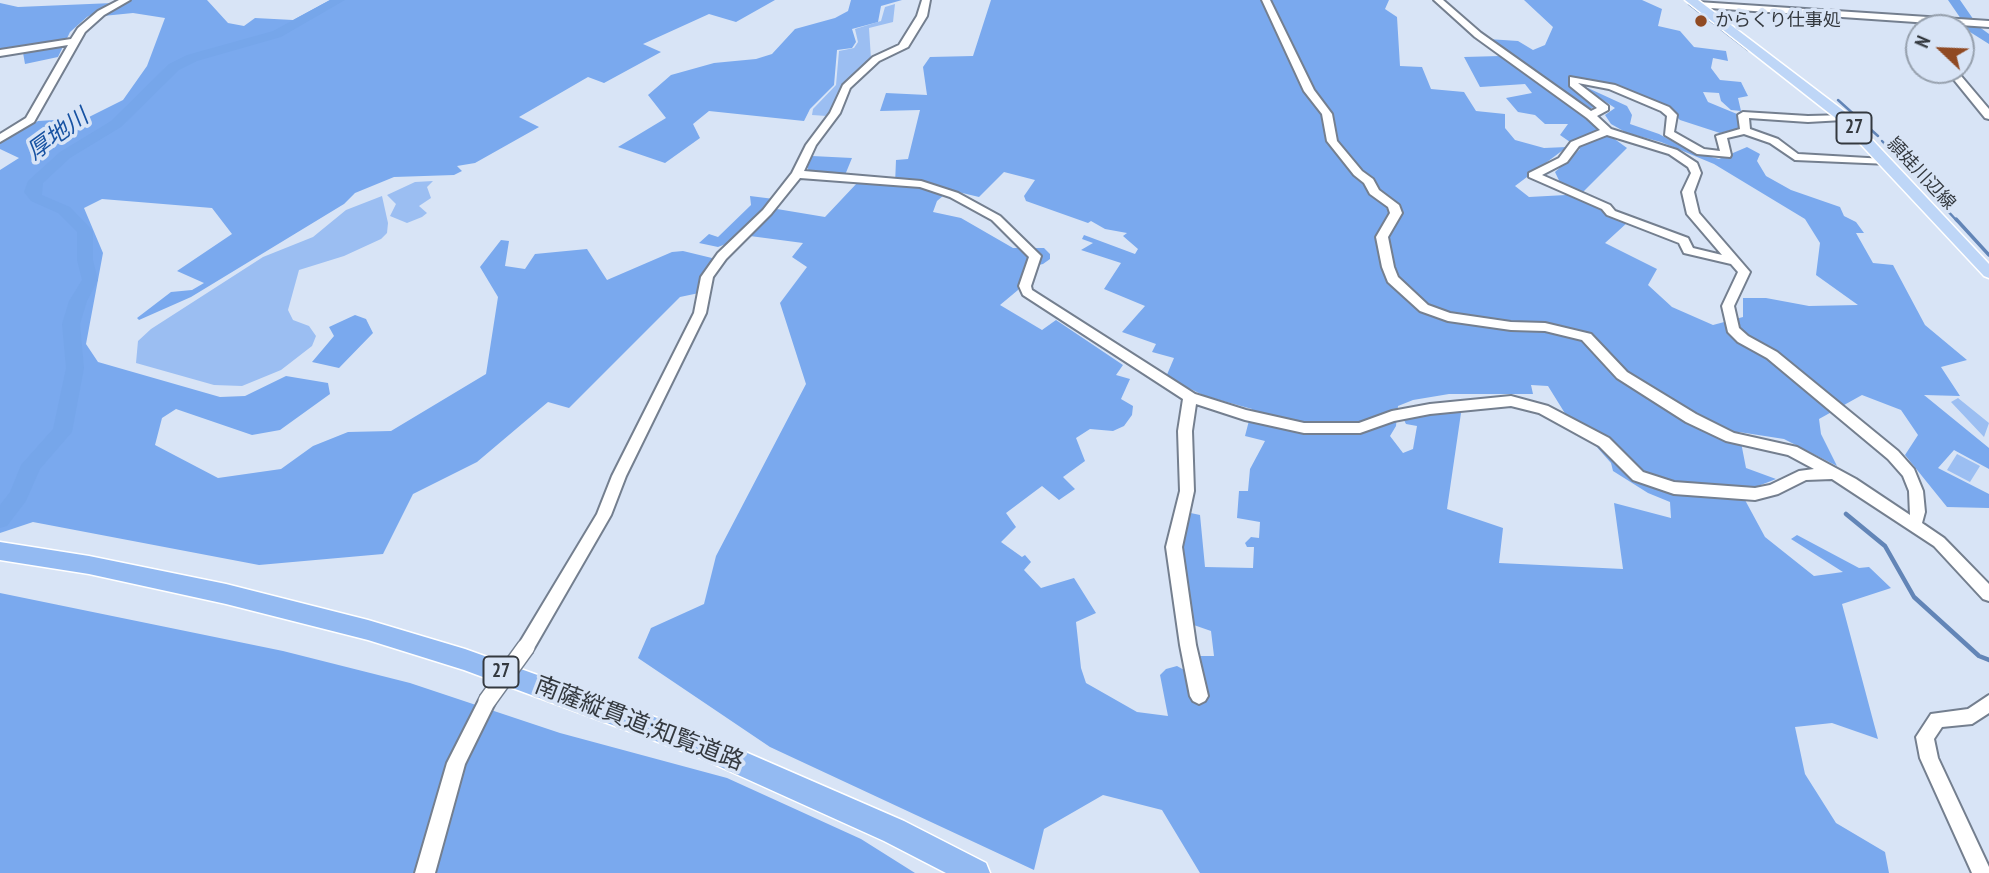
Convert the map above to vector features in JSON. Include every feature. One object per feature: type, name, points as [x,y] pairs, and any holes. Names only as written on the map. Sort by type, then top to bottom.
[{"type":"highway","name":"南薩縦貫道;知覧道路","points":[[0,551],[89,565],[226,594],[368,630],[465,660],[704,747],[870,820],[976,873]]},
{"type":"main road","name":"頴娃川辺線","points":[[1695,3],[1843,117],[1989,273]]},
{"type":"street","points":[[0,139],[30,120],[74,41],[94,18],[126,0]]},
{"type":"street","points":[[425,873],[456,763],[487,701],[526,647],[604,515],[619,476],[700,313],[707,277],[722,256],[766,212],[797,174],[811,145],[835,113],[846,88],[876,60],[903,47],[922,16],[926,0]]},
{"type":"street","points":[[1266,0],[1309,91],[1326,114],[1332,141],[1352,167],[1369,181],[1374,192],[1393,205],[1396,213],[1382,237],[1388,267],[1392,279],[1424,307],[1447,317],[1511,326],[1545,327],[1586,337],[1622,375],[1691,418],[1731,437],[1792,451],[1914,524],[1959,559],[1989,594]]},
{"type":"street","points":[[1438,0],[1521,68],[1591,116],[1607,131],[1673,152],[1693,165],[1696,173],[1688,191],[1693,214],[1744,272],[1728,306],[1733,328],[1743,339],[1772,355],[1893,455],[1909,474],[1916,491],[1917,512],[1914,524]]},
{"type":"street","points":[[1695,3],[1905,18]]},
{"type":"street","points":[[0,53],[74,41]]},
{"type":"street","points":[[1591,116],[1604,108],[1573,83],[1573,79],[1612,88],[1665,110],[1672,115],[1669,133],[1701,152],[1726,155],[1721,136],[1745,131],[1774,141],[1795,157],[1885,162]]},
{"type":"street","points":[[1963,84],[1989,116]]},
{"type":"street","points":[[1745,131],[1743,115],[1808,119],[1843,117]]},
{"type":"street","points":[[1607,131],[1575,144],[1563,160],[1533,175],[1606,207],[1611,214],[1684,241]]},
{"type":"street","points":[[797,174],[922,184],[954,195],[996,218],[1035,256],[1025,286],[1027,292],[1190,397],[1245,415],[1322,429],[1360,428],[1392,416],[1430,409],[1511,401],[1543,409],[1604,442],[1638,476],[1674,488],[1755,494],[1773,490],[1804,475],[1833,474]]},
{"type":"street","points":[[1693,214],[1684,241],[1688,250],[1737,262]]},
{"type":"street","points":[[1190,397],[1185,431],[1187,491],[1174,547],[1188,645],[1199,696]]},
{"type":"street","points":[[1982,873],[1929,758],[1925,737],[1937,720],[1972,716],[1989,703]]},
{"type":"shaded area","points":[[131,0],[207,0],[228,23],[244,26],[255,18],[293,20],[330,0],[775,0],[736,22],[709,14],[643,44],[661,52],[604,83],[588,77],[519,117],[539,127],[475,163],[457,166],[462,171],[454,175],[394,177],[355,193],[344,204],[191,297],[139,320],[137,318],[171,292],[192,290],[204,283],[177,271],[232,234],[212,208],[102,199],[84,208],[103,253],[86,344],[98,362],[220,397],[245,396],[286,376],[328,383],[330,394],[280,430],[252,435],[176,409],[162,418],[155,445],[218,478],[281,469],[313,446],[348,432],[391,431],[486,374],[498,297],[480,267],[501,240],[509,241],[505,266],[525,269],[535,254],[587,249],[607,280],[672,252],[683,251],[716,259],[699,293],[680,297],[569,408],[548,402],[477,462],[413,494],[383,554],[259,565],[33,522],[0,533],[0,170],[19,158],[0,149],[0,143],[38,121],[87,118],[123,100],[147,66],[165,18],[133,13],[103,16]]},
{"type":"shaded area","points":[[851,0],[902,0],[881,6],[878,22],[852,29],[856,42],[852,48],[837,50],[834,85],[810,109],[804,121],[709,111],[693,124],[700,138],[665,163],[618,147],[666,118],[648,95],[671,75],[714,63],[756,59],[772,54],[795,29],[835,18],[848,11]]},
{"type":"shaded area","points":[[991,0],[1389,0],[1385,9],[1397,17],[1400,66],[1422,67],[1431,89],[1464,92],[1476,111],[1505,114],[1505,128],[1515,140],[1544,148],[1567,147],[1515,186],[1529,197],[1566,195],[1555,172],[1580,149],[1560,135],[1568,124],[1545,124],[1535,115],[1518,112],[1506,98],[1532,93],[1525,84],[1480,87],[1464,57],[1500,56],[1627,148],[1582,193],[1601,208],[1628,222],[1605,243],[1657,269],[1648,285],[1672,307],[1713,325],[1743,317],[1743,298],[1766,298],[1809,306],[1858,305],[1816,275],[1820,243],[1805,219],[1714,164],[1661,142],[1627,133],[1611,124],[1605,115],[1615,108],[1577,83],[1627,106],[1632,115],[1630,124],[1659,134],[1692,152],[1719,159],[1747,147],[1760,154],[1757,161],[1766,176],[1791,190],[1840,207],[1844,216],[1856,222],[1864,233],[1856,233],[1873,263],[1893,265],[1925,325],[1967,360],[1941,367],[1960,396],[1924,395],[1989,448],[1989,469],[1954,450],[1938,468],[1989,494],[1989,508],[1947,507],[1905,455],[1918,435],[1901,410],[1862,395],[1819,419],[1821,434],[1837,466],[1784,439],[1739,432],[1746,468],[1776,479],[1753,488],[1672,481],[1647,476],[1609,439],[1566,415],[1548,386],[1531,385],[1533,394],[1449,394],[1413,400],[1398,406],[1396,426],[1390,436],[1403,453],[1413,449],[1417,426],[1406,424],[1403,418],[1431,413],[1461,413],[1447,509],[1503,528],[1499,563],[1623,569],[1614,503],[1671,518],[1670,502],[1648,493],[1613,471],[1611,463],[1587,436],[1601,444],[1640,481],[1672,494],[1745,500],[1765,537],[1814,576],[1843,572],[1791,539],[1797,535],[1859,568],[1869,567],[1891,588],[1842,604],[1878,739],[1832,723],[1795,727],[1805,774],[1836,823],[1885,852],[1889,873],[1200,873],[1162,810],[1103,795],[1044,829],[1034,870],[770,747],[638,658],[651,628],[704,604],[716,556],[806,384],[780,303],[807,267],[792,257],[803,243],[750,236],[777,209],[825,217],[858,182],[895,184],[896,160],[908,159],[920,110],[880,111],[886,93],[927,95],[923,67],[930,57],[973,56]],"holes":[[[1004,172],[1035,180],[1024,196],[1026,201],[1088,223],[1091,221],[1105,229],[1127,233],[1123,236],[1138,249],[1135,254],[1084,235],[1082,239],[1093,243],[1081,250],[1121,263],[1104,289],[1145,306],[1122,332],[1156,344],[1152,352],[1174,358],[1166,377],[1205,396],[1252,409],[1245,436],[1265,441],[1250,469],[1248,491],[1239,491],[1237,518],[1260,522],[1259,538],[1251,537],[1245,543],[1247,547],[1254,547],[1253,568],[1205,567],[1200,515],[1186,512],[1181,562],[1188,623],[1211,631],[1214,656],[1196,656],[1186,671],[1177,666],[1166,669],[1160,675],[1168,716],[1137,712],[1086,683],[1081,668],[1076,622],[1096,613],[1074,578],[1041,588],[1024,570],[1031,562],[1025,555],[1022,557],[1001,542],[1016,527],[1006,513],[1042,486],[1059,500],[1075,489],[1063,477],[1085,461],[1076,438],[1090,429],[1113,431],[1124,426],[1132,415],[1133,406],[1121,399],[1130,379],[1116,375],[1123,365],[1056,320],[1042,330],[1000,305],[1018,290],[1025,268],[1043,264],[1050,259],[1050,254],[1044,248],[1013,248],[961,218],[933,212],[937,201],[950,190],[979,197]]]},
{"type":"shaded area","points":[[1524,0],[1642,0],[1662,9],[1658,26],[1680,31],[1694,47],[1726,51],[1728,61],[1713,58],[1711,68],[1720,80],[1741,82],[1748,96],[1738,98],[1741,111],[1731,110],[1721,101],[1719,93],[1703,92],[1708,102],[1737,114],[1741,128],[1720,133],[1680,120],[1671,111],[1599,82],[1574,77],[1569,81],[1595,106],[1588,111],[1488,39],[1518,41],[1533,50],[1545,45],[1553,27]]},
{"type":"shaded area","points":[[0,3],[18,7],[113,3],[87,17],[70,32],[58,57],[25,64],[22,47],[0,50]]},
{"type":"shaded area","points":[[895,4],[893,22],[869,28],[871,59],[844,83],[827,116],[812,115],[813,109],[836,85],[839,51],[854,48],[858,42],[855,29],[881,21],[885,7]]},
{"type":"shaded area","points":[[812,156],[852,158],[845,175],[809,171],[807,167]]},
{"type":"shaded area","points":[[433,181],[427,187],[431,198],[419,206],[427,213],[407,223],[390,216],[396,204],[387,195],[415,182]]},
{"type":"shaded area","points":[[382,196],[388,223],[387,233],[381,239],[344,256],[299,270],[288,310],[293,320],[309,326],[316,336],[312,346],[281,370],[242,386],[214,385],[136,363],[138,341],[151,329],[263,257],[313,237],[346,210]]},
{"type":"shaded area","points":[[750,196],[774,199],[731,242],[718,247],[699,243],[709,234],[718,237],[751,205]]},
{"type":"shaded area","points":[[355,315],[366,319],[373,333],[339,368],[312,362],[334,336],[329,327]]},
{"type":"shaded area","points":[[1958,398],[1989,423],[1984,437],[1951,402]]},
{"type":"shaded area","points":[[1957,454],[1980,466],[1970,482],[1947,470]]},
{"type":"shaded area","points":[[0,593],[283,651],[410,683],[560,733],[727,778],[861,839],[915,873],[0,873]]},
{"type":"waterway","name":"厚地川","points":[[0,520],[19,496],[31,465],[62,432],[69,409],[75,368],[71,324],[78,301],[90,280],[85,260],[85,231],[64,210],[36,198],[32,192],[36,181],[65,155],[116,124],[174,67],[192,58],[277,34],[339,0]]},
{"type":"waterway","points":[[1954,0],[1974,29],[1989,40]]},
{"type":"waterway","points":[[1689,4],[1748,50]]},
{"type":"waterway","points":[[1838,100],[1878,136]]},
{"type":"waterway","points":[[1882,141],[1931,193]]},
{"type":"waterway","points":[[1935,197],[1957,221]]},
{"type":"waterway","points":[[1956,219],[1989,255]]},
{"type":"waterway","points":[[1846,514],[1885,546],[1914,597],[1979,656],[1989,660]]},
{"type":"place","name":"からくり仕事処","points":[[1701,21]]}]
